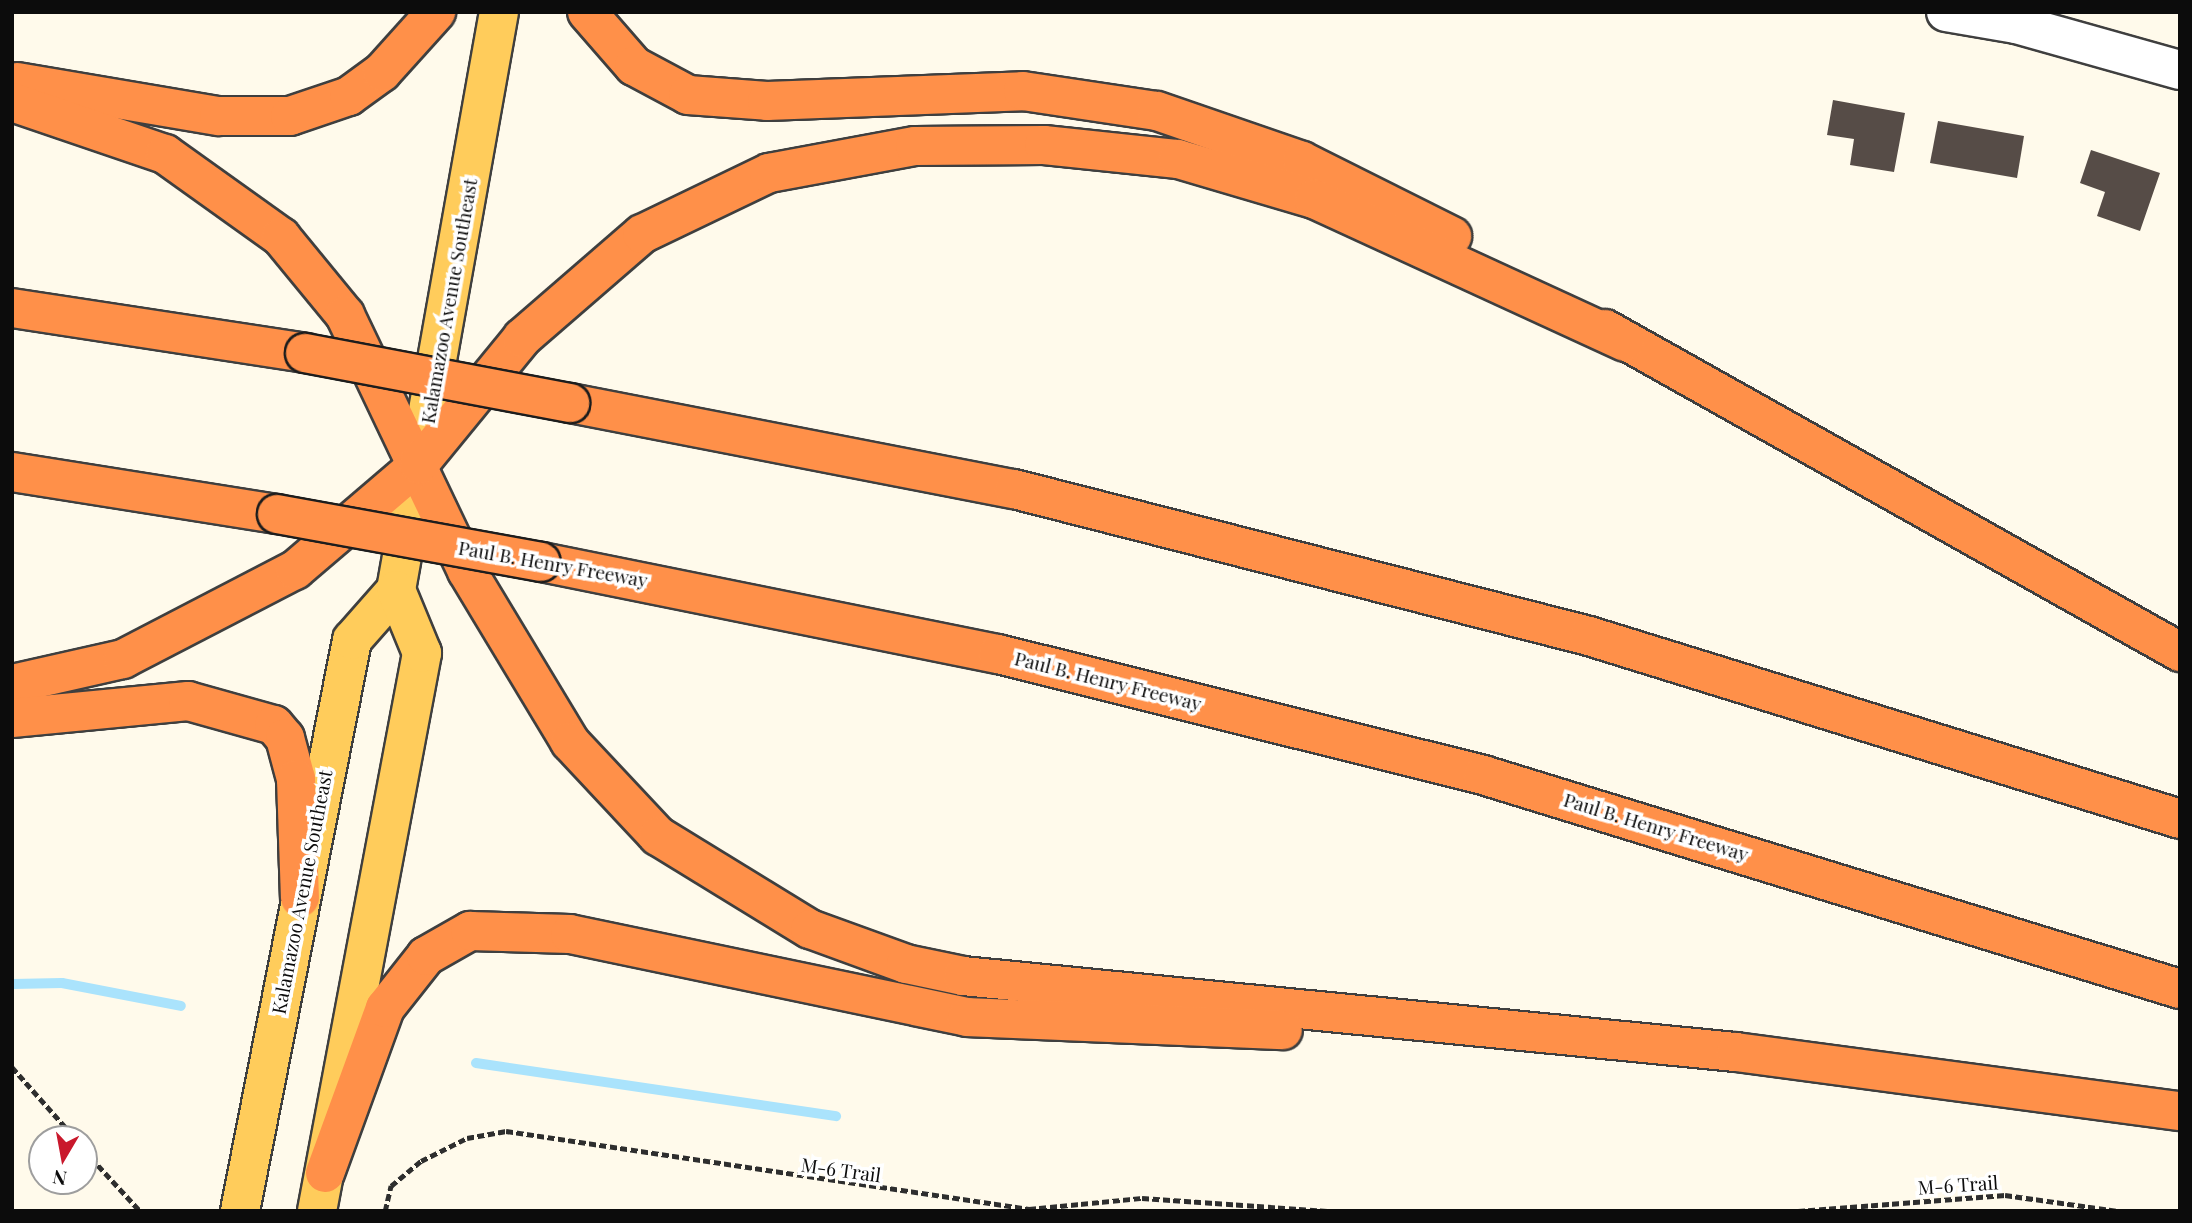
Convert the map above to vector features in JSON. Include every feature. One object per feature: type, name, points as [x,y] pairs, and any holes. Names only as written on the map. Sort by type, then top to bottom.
[{"type":"highway","points":[[12,81],[219,116],[290,116],[349,96],[383,72],[436,12]]},
{"type":"highway","points":[[587,12],[634,66],[688,94],[767,102],[1023,91],[1157,111],[1227,132],[1389,202],[1625,342],[2180,652]]},
{"type":"highway","points":[[12,102],[165,154],[281,237],[345,315],[490,614],[570,742],[658,836],[771,911],[862,950],[963,976],[1899,1071],[2180,1111]]},
{"type":"highway","points":[[12,684],[123,659],[220,613],[295,570],[419,464],[522,338],[642,234],[769,173],[915,146],[1109,149],[1241,172],[1314,198],[1625,342]]},
{"type":"highway","points":[[12,308],[305,354],[1014,489],[1589,636],[2180,819]]},
{"type":"highway","name":"Paul B. Henry Freeway","points":[[12,472],[277,514],[541,562],[946,642],[1470,772],[2180,989]]},
{"type":"highway","points":[[12,718],[188,701],[274,725],[285,738],[296,779],[300,898]]},
{"type":"highway","points":[[325,1173],[385,1008],[404,979],[448,940],[497,927],[570,934],[967,1017],[1159,1029],[1506,1033]]},
{"type":"main road","name":"Kalamazoo Avenue Southeast","points":[[240,1211],[352,640],[396,590],[499,12]]},
{"type":"main road","points":[[317,1211],[422,653],[396,590]]},
{"type":"street","points":[[1946,12],[2016,24],[2180,70]]},
{"type":"path","points":[[12,1067],[64,1125]]},
{"type":"path","name":"M-6 Trail","points":[[384,1211],[391,1186],[421,1161],[467,1138],[506,1131],[1029,1209],[1142,1198],[1328,1211]]},
{"type":"path","points":[[98,1165],[140,1211]]},
{"type":"path","name":"M-6 Trail","points":[[1798,1211],[2005,1195],[2118,1211]]},
{"type":"building","points":[[1833,100],[1905,113],[1894,172],[1850,165],[1854,139],[1827,135]]},
{"type":"building","points":[[1938,121],[2024,136],[2017,178],[1930,163]]},
{"type":"building","points":[[2091,150],[2160,173],[2140,231],[2097,216],[2105,192],[2080,183]]},
{"type":"waterway","points":[[12,984],[62,983],[181,1006]]},
{"type":"waterway","points":[[476,1063],[836,1116]]}]
